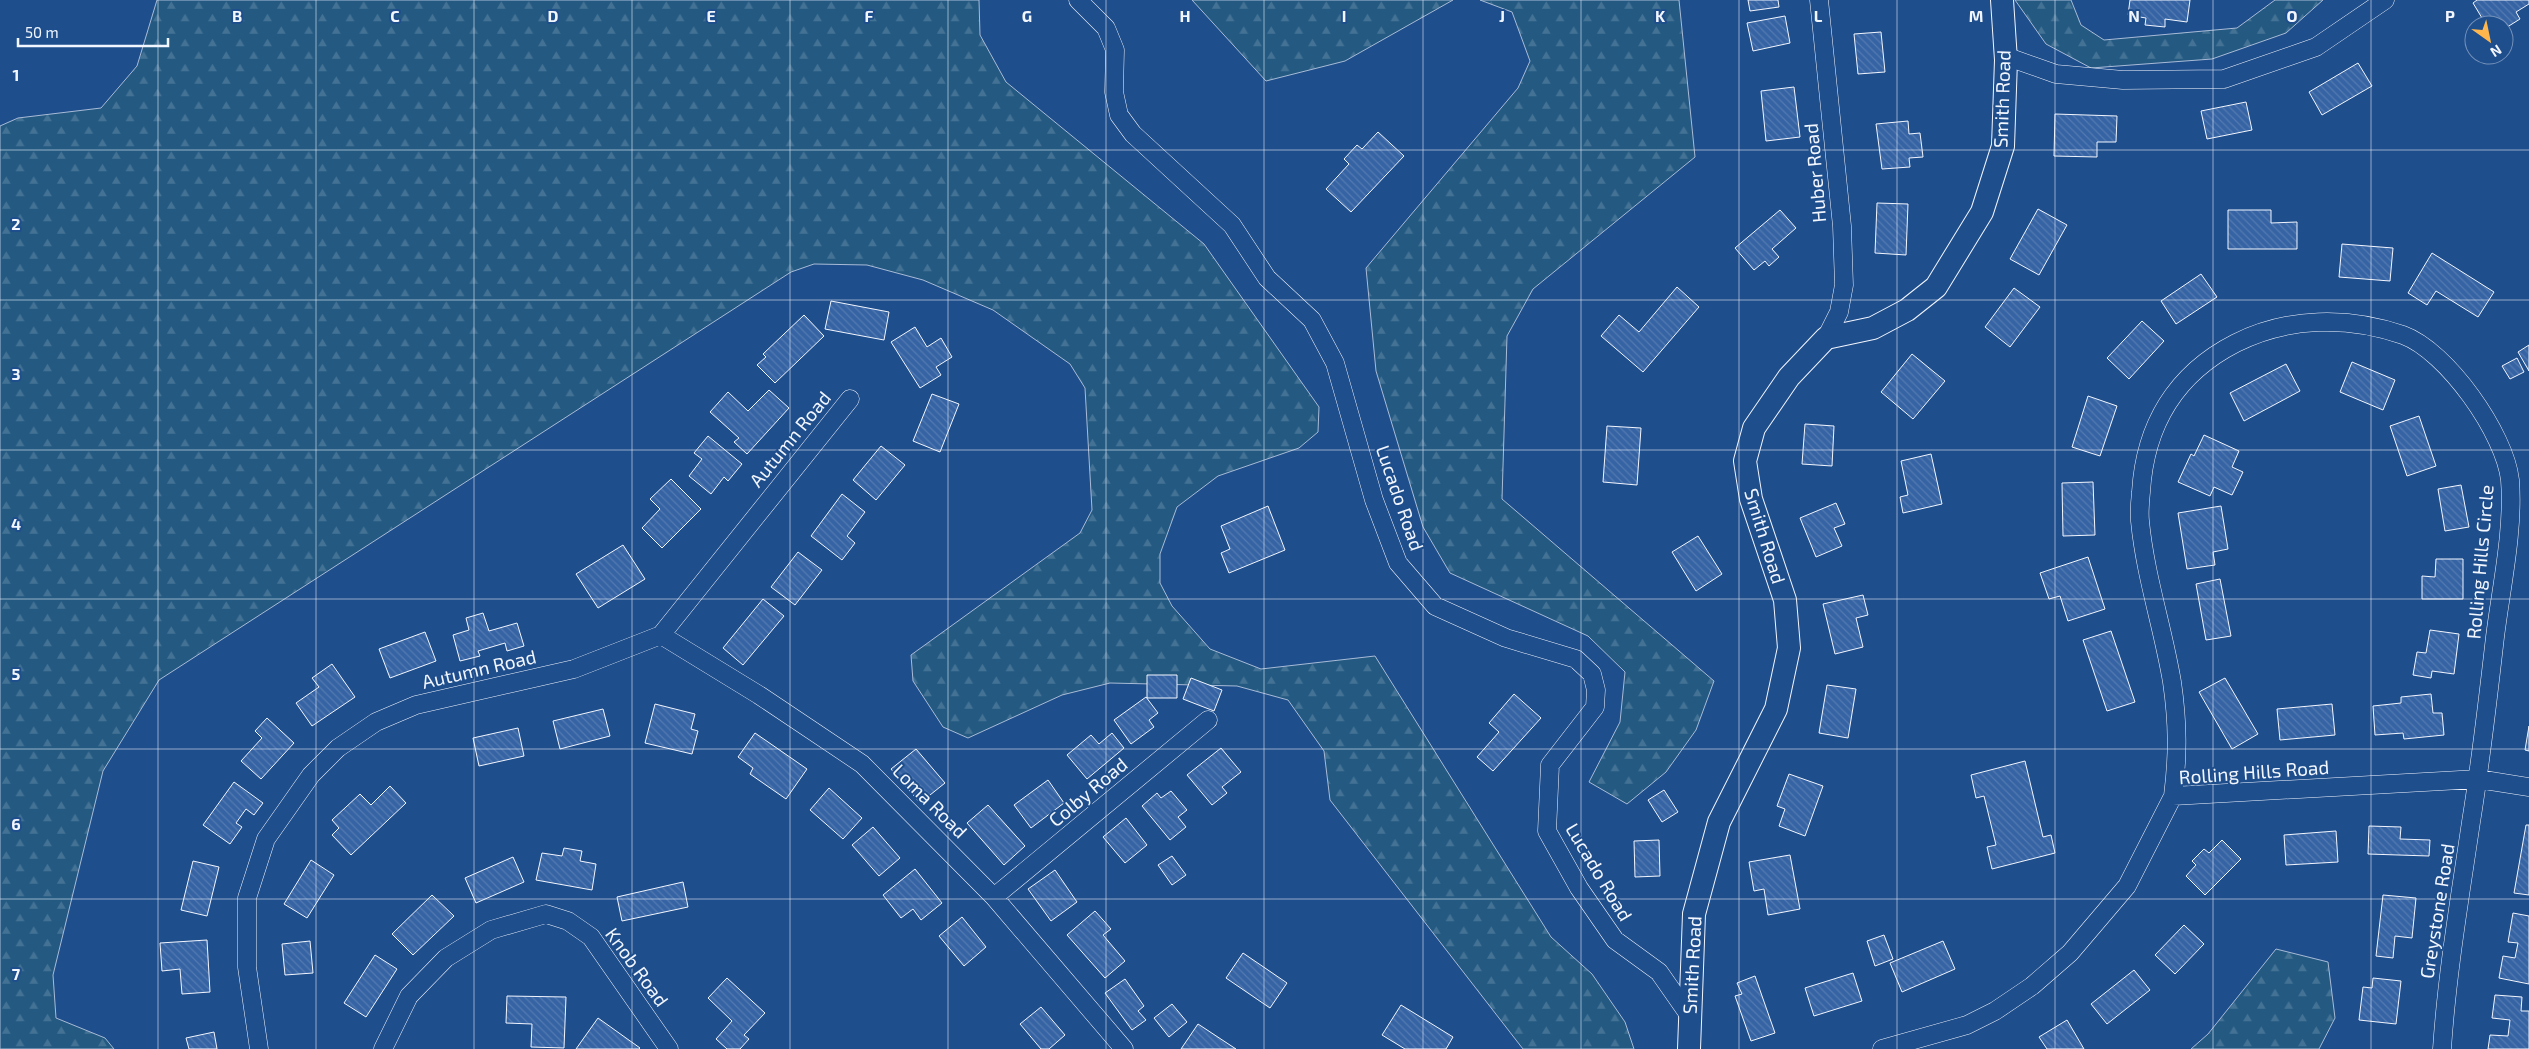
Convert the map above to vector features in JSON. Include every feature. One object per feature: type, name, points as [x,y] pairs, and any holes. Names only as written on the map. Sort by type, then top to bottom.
[{"type":"street","name":"Lucado Road","points":[[1078,0],[1106,28],[1115,50],[1114,92],[1119,115],[1133,134],[1232,225],[1267,278],[1312,320],[1335,363],[1374,500],[1398,563],[1435,606],[1506,638],[1576,659],[1592,674],[1596,690],[1595,707],[1550,765],[1547,831],[1579,888],[1615,940],[1659,972],[1689,1015]]},
{"type":"street","name":"Huber Road","points":[[1820,0],[1842,226],[1844,285],[1838,312],[1826,338]]},
{"type":"street","name":"Smith Road","points":[[1689,1049],[1694,914],[1719,822],[1776,709],[1789,648],[1785,600],[1751,499],[1745,461],[1754,428],[1770,402],[1789,377],[1826,338],[1873,328],[1907,310],[1936,287],[1982,212],[2003,146],[2005,56],[2002,0]]},
{"type":"street","points":[[2005,56],[2056,74],[2123,80],[2224,79],[2316,47],[2385,0]]},
{"type":"street","name":"Rolling Hills Circle","points":[[2173,796],[2178,749],[2172,682],[2139,518],[2143,461],[2155,426],[2171,397],[2214,356],[2262,331],[2322,321],[2388,330],[2412,339],[2436,357],[2466,390],[2493,430],[2510,478],[2508,529],[2478,779]]},
{"type":"street","name":"Autumn Road","points":[[259,1049],[247,968],[247,898],[266,839],[311,775],[338,748],[376,722],[416,705],[574,669],[661,635],[850,399]]},
{"type":"street","name":"Loma Road","points":[[661,635],[759,695],[862,764],[994,897],[1124,1049]]},
{"type":"street","name":"Colby Road","points":[[994,897],[1208,720]]},
{"type":"street","name":"Rolling Hills Road","points":[[1882,1049],[1967,1025],[1995,1011],[2040,980],[2070,953],[2127,886],[2173,796],[2478,779],[2529,787]]},
{"type":"street","name":"Greystone Road","points":[[2442,1049],[2445,999],[2478,779]]},
{"type":"street","name":"Knob Road","points":[[383,1049],[409,996],[446,958],[490,930],[546,914],[568,920],[591,937],[669,1049]]},
{"type":"green space","points":[[157,0],[979,0],[980,35],[1006,82],[1204,244],[1319,407],[1318,432],[1299,448],[1218,476],[1177,507],[1160,554],[1160,583],[1172,606],[1210,649],[1261,669],[1375,656],[1551,937],[1592,974],[1625,1022],[1634,1049],[1523,1049],[1330,800],[1324,751],[1288,700],[1237,686],[1110,683],[1062,695],[968,738],[943,727],[913,681],[911,655],[1080,533],[1092,510],[1085,388],[1070,364],[993,310],[923,280],[867,265],[814,264],[791,272],[159,680],[103,771],[53,975],[56,1018],[105,1038],[114,1049],[0,1049],[0,126],[18,118],[101,108],[137,66]]},
{"type":"green space","points":[[1192,0],[1453,0],[1345,61],[1266,81]]},
{"type":"green space","points":[[1480,0],[1679,0],[1695,157],[1533,289],[1507,336],[1502,499],[1714,681],[1696,730],[1666,772],[1627,804],[1589,782],[1620,722],[1625,672],[1588,636],[1450,573],[1423,527],[1376,371],[1366,268],[1518,88],[1530,61],[1512,12]]},
{"type":"green space","points":[[2015,0],[2071,0],[2081,25],[2104,40],[2237,28],[2275,0],[2323,0],[2286,33],[2212,59],[2091,68],[2046,44]]},
{"type":"green space","points":[[2276,949],[2328,962],[2335,1018],[2319,1049],[2191,1049],[2208,1034]]},
{"type":"building","points":[[1748,0],[1778,0],[1779,7],[1750,11]]},
{"type":"building","points":[[2130,0],[2190,0],[2187,22],[2165,19],[2165,27],[2145,25],[2146,18],[2128,15]]},
{"type":"building","points":[[2477,0],[2529,0],[2529,4],[2516,12],[2520,19],[2514,23],[2514,15],[2480,15],[2473,3]]},
{"type":"building","points":[[1785,16],[1790,43],[1753,51],[1747,23]]},
{"type":"building","points":[[1881,32],[1885,72],[1858,74],[1854,34]]},
{"type":"building","points":[[2358,63],[2372,86],[2322,115],[2309,92]]},
{"type":"building","points":[[1794,87],[1800,137],[1766,141],[1761,91]]},
{"type":"building","points":[[2246,102],[2252,130],[2207,139],[2201,111]]},
{"type":"building","points":[[2055,114],[2117,116],[2116,142],[2097,142],[2097,157],[2054,156]]},
{"type":"building","points":[[1908,121],[1909,134],[1920,133],[1923,157],[1909,158],[1910,167],[1882,169],[1876,124]]},
{"type":"building","points":[[1378,132],[1404,156],[1351,212],[1326,189],[1349,164],[1344,159],[1357,145],[1362,149]]},
{"type":"building","points":[[1877,203],[1908,204],[1906,255],[1875,253]]},
{"type":"building","points":[[2038,209],[2067,225],[2039,275],[2010,259]]},
{"type":"building","points":[[1780,210],[1796,228],[1772,249],[1779,257],[1769,266],[1765,261],[1754,270],[1735,248]]},
{"type":"building","points":[[2228,210],[2271,210],[2271,223],[2297,222],[2297,249],[2228,249]]},
{"type":"building","points":[[2342,244],[2393,248],[2390,281],[2339,277]]},
{"type":"building","points":[[2432,253],[2494,292],[2478,317],[2436,291],[2427,305],[2408,293]]},
{"type":"building","points":[[2201,274],[2217,297],[2176,324],[2161,301]]},
{"type":"building","points":[[1677,287],[1699,307],[1643,372],[1601,336],[1619,315],[1639,332]]},
{"type":"building","points":[[2014,288],[2040,307],[2010,347],[1985,327]]},
{"type":"building","points":[[831,301],[889,312],[884,340],[825,329]]},
{"type":"building","points":[[804,315],[824,336],[775,383],[757,365],[766,357],[763,354]]},
{"type":"building","points":[[2142,321],[2164,341],[2129,379],[2107,358]]},
{"type":"building","points":[[915,327],[927,347],[941,338],[952,357],[936,367],[941,375],[920,388],[891,342]]},
{"type":"building","points":[[2529,345],[2529,371],[2518,352]]},
{"type":"building","points":[[1912,354],[1945,381],[1913,419],[1881,392]]},
{"type":"building","points":[[2517,358],[2524,372],[2510,379],[2502,366]]},
{"type":"building","points":[[2352,362],[2395,380],[2383,410],[2340,392]]},
{"type":"building","points":[[2286,364],[2300,391],[2244,421],[2230,393]]},
{"type":"building","points":[[769,390],[789,408],[747,454],[734,442],[739,438],[710,412],[728,392],[748,411]]},
{"type":"building","points":[[932,394],[959,404],[940,452],[913,441]]},
{"type":"building","points":[[2088,396],[2117,406],[2100,456],[2072,447]]},
{"type":"building","points":[[2419,416],[2436,466],[2407,476],[2390,426]]},
{"type":"building","points":[[1805,424],[1834,426],[1832,466],[1802,464]]},
{"type":"building","points":[[1607,426],[1641,428],[1637,485],[1603,482]]},
{"type":"building","points":[[2204,435],[2239,451],[2232,467],[2243,472],[2232,495],[2214,487],[2210,496],[2178,482],[2191,454],[2194,456]]},
{"type":"building","points":[[708,436],[742,464],[728,481],[724,477],[711,494],[689,476],[702,459],[694,453]]},
{"type":"building","points":[[881,446],[905,465],[876,500],[853,480]]},
{"type":"building","points":[[1931,454],[1942,504],[1903,513],[1900,497],[1908,495],[1901,461]]},
{"type":"building","points":[[671,479],[701,509],[662,548],[642,528],[660,509],[650,499]]},
{"type":"building","points":[[2093,482],[2095,535],[2063,536],[2062,483]]},
{"type":"building","points":[[2461,485],[2469,527],[2445,531],[2438,489]]},
{"type":"building","points":[[842,494],[865,512],[847,536],[855,543],[842,560],[811,536]]},
{"type":"building","points":[[1836,503],[1845,524],[1834,528],[1842,546],[1816,557],[1800,518]]},
{"type":"building","points":[[1268,506],[1285,550],[1229,573],[1221,553],[1230,549],[1221,526]]},
{"type":"building","points":[[2221,506],[2228,549],[2213,552],[2215,565],[2187,569],[2178,513]]},
{"type":"building","points":[[1698,536],[1722,574],[1696,591],[1672,552]]},
{"type":"building","points":[[623,545],[645,579],[598,608],[576,574]]},
{"type":"building","points":[[798,552],[822,570],[795,605],[771,587]]},
{"type":"building","points":[[2088,557],[2105,609],[2068,621],[2060,596],[2049,599],[2040,573]]},
{"type":"building","points":[[2436,559],[2463,559],[2463,599],[2422,599],[2422,576],[2435,577]]},
{"type":"building","points":[[2220,579],[2231,636],[2206,640],[2196,584]]},
{"type":"building","points":[[1863,595],[1868,615],[1856,618],[1863,647],[1835,654],[1823,604]]},
{"type":"building","points":[[763,599],[784,616],[743,665],[723,648]]},
{"type":"building","points":[[483,613],[489,631],[517,623],[524,646],[507,651],[505,643],[478,651],[480,656],[460,661],[453,635],[469,630],[466,618]]},
{"type":"building","points":[[2430,630],[2459,634],[2454,674],[2432,671],[2431,678],[2413,675],[2417,652],[2426,653]]},
{"type":"building","points":[[2111,631],[2135,702],[2107,711],[2083,640]]},
{"type":"building","points":[[425,632],[436,661],[390,678],[379,649]]},
{"type":"building","points":[[332,664],[355,697],[312,726],[296,703],[319,687],[312,678]]},
{"type":"building","points":[[1147,675],[1177,675],[1177,698],[1147,698]]},
{"type":"building","points":[[1191,678],[1222,690],[1214,711],[1183,699]]},
{"type":"building","points":[[2225,678],[2258,734],[2232,749],[2199,692]]},
{"type":"building","points":[[1827,685],[1856,689],[1848,738],[1819,733]]},
{"type":"building","points":[[1514,694],[1541,718],[1493,771],[1477,757],[1499,732],[1489,723]]},
{"type":"building","points":[[2431,694],[2433,713],[2442,713],[2444,735],[2404,739],[2403,733],[2375,735],[2373,706],[2401,703],[2401,697]]},
{"type":"building","points":[[1146,697],[1158,713],[1149,720],[1154,727],[1131,744],[1114,720]]},
{"type":"building","points":[[655,704],[695,714],[691,729],[698,731],[692,754],[645,743]]},
{"type":"building","points":[[2332,704],[2335,735],[2280,740],[2277,709]]},
{"type":"building","points":[[603,709],[610,736],[560,749],[553,721]]},
{"type":"building","points":[[267,718],[294,743],[261,779],[241,761],[262,738],[255,731]]},
{"type":"building","points":[[2529,726],[2529,751],[2525,750]]},
{"type":"building","points":[[518,728],[524,756],[479,766],[473,738]]},
{"type":"building","points":[[755,733],[807,769],[786,799],[750,774],[753,768],[738,757]]},
{"type":"building","points":[[1112,733],[1124,748],[1087,779],[1067,755],[1091,735],[1099,744]]},
{"type":"building","points":[[1221,748],[1241,772],[1222,787],[1227,793],[1212,805],[1187,775]]},
{"type":"building","points":[[916,749],[945,783],[920,803],[891,769]]},
{"type":"building","points":[[2025,761],[2043,837],[2051,835],[2055,853],[1992,869],[1987,847],[1996,845],[1984,796],[1976,798],[1971,775]]},
{"type":"building","points":[[1789,774],[1823,786],[1805,836],[1779,826],[1785,809],[1777,806]]},
{"type":"building","points":[[1048,780],[1064,803],[1031,828],[1014,805]]},
{"type":"building","points":[[234,782],[263,803],[254,815],[246,809],[236,823],[242,827],[230,844],[203,825]]},
{"type":"building","points":[[390,786],[406,803],[351,855],[332,835],[339,828],[332,820],[360,794],[371,805]]},
{"type":"building","points":[[829,788],[862,818],[843,839],[810,810]]},
{"type":"building","points":[[1664,790],[1678,812],[1662,822],[1648,800]]},
{"type":"building","points":[[1171,791],[1187,810],[1178,817],[1186,827],[1170,840],[1142,806],[1157,793],[1161,798]]},
{"type":"building","points":[[988,805],[1025,846],[1004,865],[967,823]]},
{"type":"building","points":[[1126,818],[1147,845],[1125,863],[1103,837]]},
{"type":"building","points":[[2526,825],[2529,825],[2529,895],[2514,893]]},
{"type":"building","points":[[2369,826],[2401,827],[2400,839],[2430,840],[2429,856],[2368,854]]},
{"type":"building","points":[[873,827],[900,858],[879,876],[852,845]]},
{"type":"building","points":[[2336,831],[2338,862],[2286,865],[2284,835]]},
{"type":"building","points":[[1659,840],[1660,876],[1635,877],[1634,841]]},
{"type":"building","points":[[2222,840],[2241,859],[2205,895],[2186,876],[2196,865],[2192,861],[2204,849],[2209,853]]},
{"type":"building","points":[[564,848],[582,851],[580,861],[596,864],[592,890],[536,880],[542,853],[562,856]]},
{"type":"building","points":[[1790,855],[1800,909],[1768,915],[1764,889],[1754,891],[1749,862]]},
{"type":"building","points":[[1172,856],[1186,875],[1172,885],[1158,865]]},
{"type":"building","points":[[513,857],[524,882],[476,903],[465,878]]},
{"type":"building","points":[[311,860],[334,875],[307,918],[284,904]]},
{"type":"building","points":[[193,861],[219,867],[207,916],[181,910]]},
{"type":"building","points":[[915,869],[942,903],[921,920],[913,909],[901,918],[883,895]]},
{"type":"building","points":[[1055,870],[1077,902],[1051,921],[1028,889]]},
{"type":"building","points":[[683,882],[688,907],[622,921],[617,897]]},
{"type":"building","points":[[432,895],[454,916],[413,955],[392,934]]},
{"type":"building","points":[[2383,895],[2416,898],[2412,938],[2395,936],[2393,958],[2376,956]]},
{"type":"building","points":[[1095,911],[1111,929],[1103,935],[1125,961],[1105,978],[1067,935]]},
{"type":"building","points":[[2513,913],[2529,916],[2529,984],[2499,978],[2503,956],[2515,958],[2518,943],[2508,942]]},
{"type":"building","points":[[962,917],[986,947],[964,966],[939,936]]},
{"type":"building","points":[[2184,925],[2204,944],[2175,974],[2155,955]]},
{"type":"building","points":[[1884,935],[1893,959],[1875,966],[1867,941]]},
{"type":"building","points":[[207,940],[210,992],[182,994],[180,969],[162,971],[160,943]]},
{"type":"building","points":[[310,941],[313,973],[285,975],[282,944]]},
{"type":"building","points":[[1943,941],[1955,969],[1902,992],[1890,963]]},
{"type":"building","points":[[1243,953],[1287,983],[1270,1008],[1226,978]]},
{"type":"building","points":[[375,955],[397,969],[366,1017],[344,1003]]},
{"type":"building","points":[[2134,970],[2150,990],[2107,1024],[2091,1004]]},
{"type":"building","points":[[1853,973],[1862,1001],[1814,1016],[1805,988]]},
{"type":"building","points":[[1755,976],[1775,1033],[1751,1041],[1735,996],[1742,994],[1737,983]]},
{"type":"building","points":[[727,978],[765,1013],[744,1035],[749,1039],[740,1049],[727,1049],[716,1039],[732,1021],[708,998]]},
{"type":"building","points":[[2373,978],[2401,981],[2396,1024],[2359,1020],[2363,987],[2372,988]]},
{"type":"building","points":[[1125,979],[1144,1006],[1138,1011],[1146,1020],[1132,1030],[1105,993]]},
{"type":"building","points":[[2495,995],[2522,997],[2521,1011],[2529,1011],[2529,1049],[2488,1049],[2490,1035],[2508,1036],[2510,1020],[2492,1018]]},
{"type":"building","points":[[507,996],[566,997],[564,1048],[531,1047],[532,1024],[506,1023]]},
{"type":"building","points":[[1172,1004],[1187,1022],[1169,1037],[1154,1018]]},
{"type":"building","points":[[1401,1005],[1453,1037],[1446,1049],[1405,1049],[1382,1035]]},
{"type":"building","points":[[1041,1007],[1065,1035],[1049,1049],[1041,1049],[1020,1024]]},
{"type":"building","points":[[598,1018],[640,1048],[576,1049]]},
{"type":"building","points":[[2067,1020],[2084,1049],[2047,1049],[2039,1037]]},
{"type":"building","points":[[1198,1024],[1236,1049],[1181,1049]]},
{"type":"building","points":[[214,1032],[217,1049],[189,1049],[186,1038]]}]
